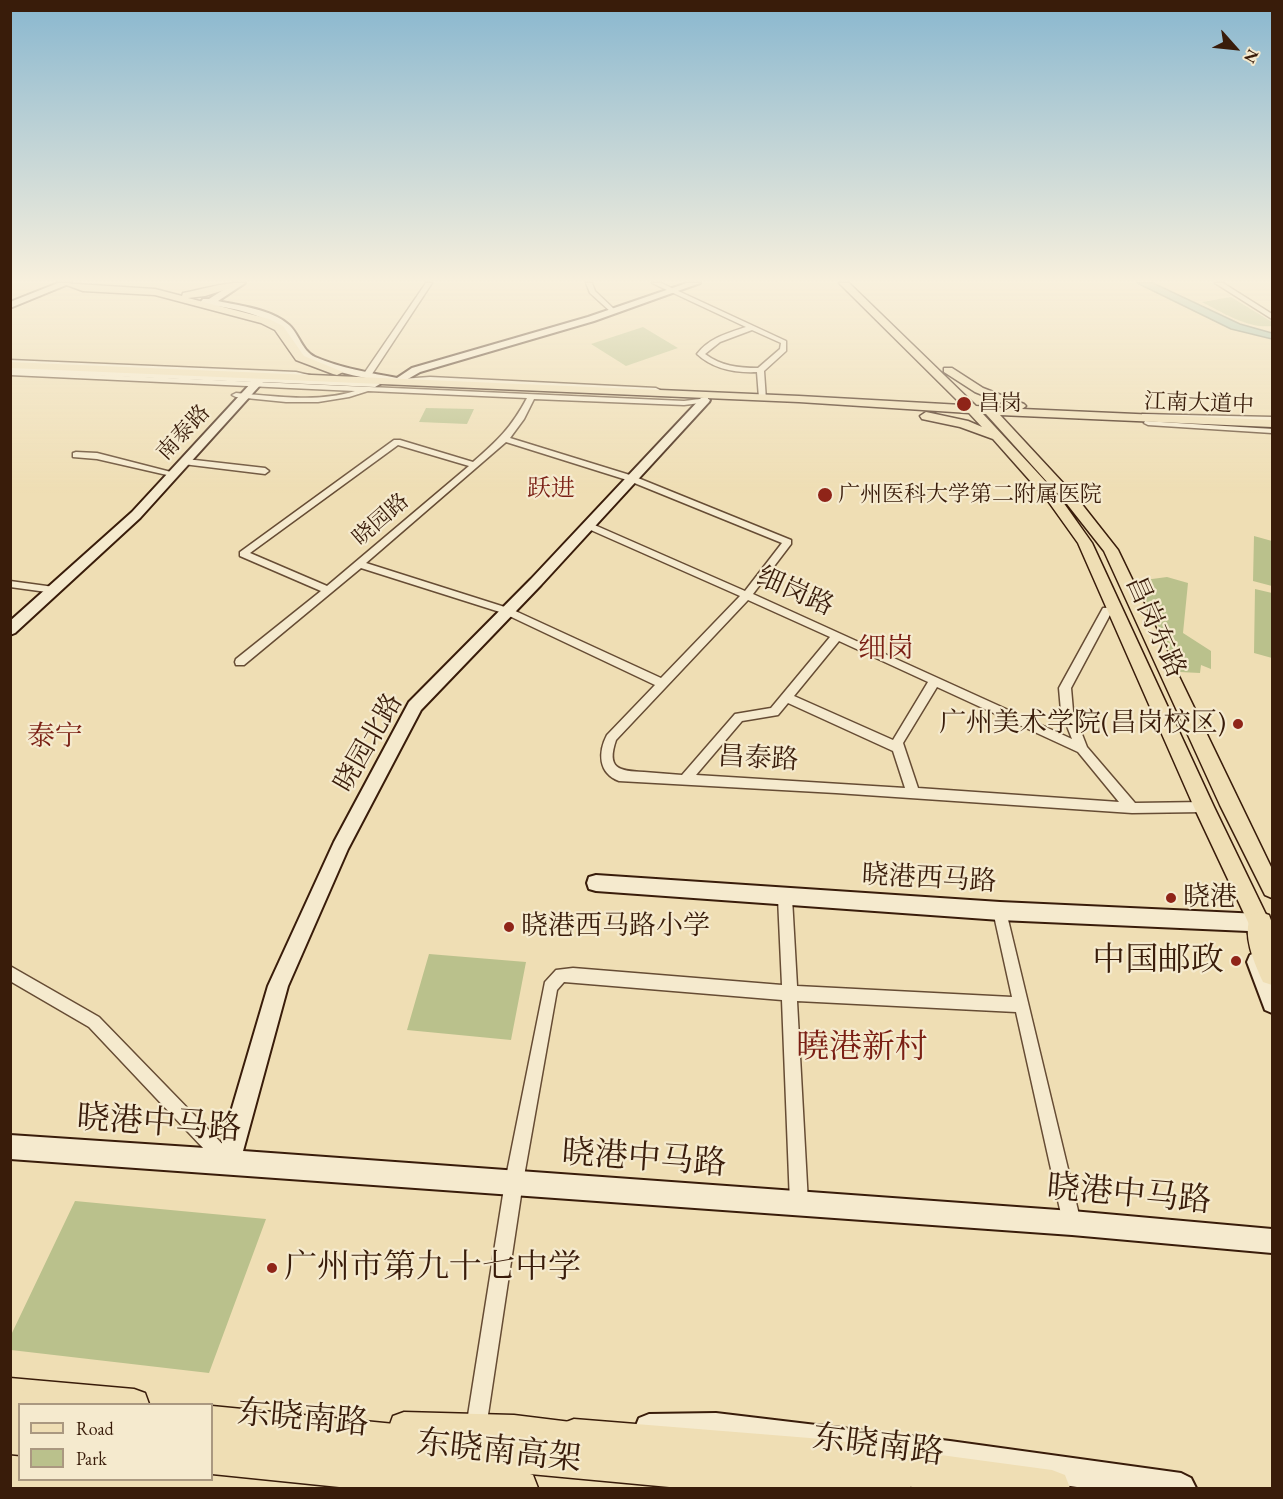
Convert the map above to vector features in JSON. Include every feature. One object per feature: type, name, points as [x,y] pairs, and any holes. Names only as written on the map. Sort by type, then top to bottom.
[{"type":"highway","points":[[1260,922],[1262,945],[1272,973]]},
{"type":"highway","name":"东晓南高架","points":[[213,1424],[718,1474],[822,1488]]},
{"type":"highway","points":[[574,1437],[790,1454],[1052,1488]]},
{"type":"highway","name":"东晓南高架","points":[[213,1456],[520,1488]]},
{"type":"main road","points":[[297,353],[300,358],[329,369],[371,381]]},
{"type":"main road","points":[[924,353],[984,413]]},
{"type":"main road","points":[[10,367],[151,370],[167,376],[255,380],[318,378],[396,385],[488,387],[705,398],[915,414],[984,413]]},
{"type":"main road","points":[[318,378],[327,374],[329,369]]},
{"type":"main road","points":[[872,403],[918,399],[935,390],[942,369]]},
{"type":"main road","points":[[942,369],[984,413]]},
{"type":"main road","points":[[942,369],[979,390],[1014,404],[1081,415]]},
{"type":"main road","points":[[705,398],[872,403],[984,413]]},
{"type":"main road","name":"江南大道中","points":[[984,413],[1135,417],[1272,425]]},
{"type":"main road","name":"江南大道中","points":[[984,413],[1035,420],[1272,425]]},
{"type":"main road","name":"昌岗东路","points":[[984,413],[1001,441],[1041,484],[1085,543],[1204,807],[1272,949]]},
{"type":"main road","name":"昌岗东路","points":[[984,413],[1034,460],[1089,520],[1117,561],[1209,762],[1272,890]]},
{"type":"main road","points":[[915,414],[964,424],[1001,441]]},
{"type":"main road","points":[[1034,460],[1021,432],[1025,423],[1035,420]]},
{"type":"main road","points":[[10,1393],[123,1403]]},
{"type":"main road","name":"东晓南路","points":[[213,1412],[337,1423],[477,1428],[574,1437],[711,1466],[895,1488]]},
{"type":"main road","points":[[213,1472],[389,1488]]},
{"type":"street","points":[[303,353],[305,356],[371,381]]},
{"type":"street","points":[[241,396],[303,401],[333,400],[371,381],[388,353]]},
{"type":"street","points":[[255,380],[396,385],[410,373],[424,367],[471,353]]},
{"type":"street","points":[[701,353],[710,362],[728,368],[760,370],[780,353]]},
{"type":"street","points":[[151,370],[160,360]]},
{"type":"street","points":[[31,368],[167,376]]},
{"type":"street","points":[[151,370],[296,374],[318,378]]},
{"type":"street","points":[[760,370],[763,398]]},
{"type":"street","points":[[255,380],[371,381]]},
{"type":"street","name":"南泰路","points":[[10,620],[50,590],[136,515],[186,462],[255,380]]},
{"type":"street","points":[[488,387],[532,395],[579,392]]},
{"type":"street","name":"晓园路","points":[[240,662],[505,439],[520,419],[532,395]]},
{"type":"street","name":"南泰路","points":[[10,630],[241,396]]},
{"type":"street","name":"晓园北路","points":[[228,1162],[278,986],[340,847],[415,706],[507,611],[705,398]]},
{"type":"street","points":[[505,439],[630,478]]},
{"type":"street","points":[[328,590],[243,554],[397,441],[475,465]]},
{"type":"street","points":[[76,455],[97,456],[167,472]]},
{"type":"street","points":[[186,462],[265,471]]},
{"type":"street","name":"昌泰路","points":[[630,478],[788,543],[747,596],[610,738],[604,754],[608,768],[619,776],[1132,808],[1204,807]]},
{"type":"street","name":"细岗路","points":[[587,525],[837,636],[1082,749]]},
{"type":"street","points":[[358,564],[507,611],[662,683]]},
{"type":"street","points":[[10,584],[50,590]]},
{"type":"street","points":[[1116,609],[1107,610],[1065,688],[1067,711],[1082,749],[1132,808]]},
{"type":"street","points":[[685,779],[739,717],[774,712],[837,636]]},
{"type":"street","points":[[913,793],[897,743],[935,681]]},
{"type":"street","points":[[786,697],[898,748]]},
{"type":"street","name":"晓港西马路","points":[[596,883],[785,898],[1000,911],[1260,922]]},
{"type":"street","points":[[785,898],[799,1203]]},
{"type":"street","points":[[1000,911],[1072,1223]]},
{"type":"street","points":[[1260,922],[1255,947],[1257,961],[1272,1003]]},
{"type":"street","points":[[10,973],[94,1022],[228,1162]]},
{"type":"street","points":[[477,1428],[514,1182],[550,987],[561,975],[584,975],[789,993],[1022,1005]]},
{"type":"street","name":"晓港中马路","points":[[10,1147],[1072,1223],[1272,1241]]},
{"type":"street","name":"东晓南路","points":[[574,1437],[628,1429],[716,1427],[950,1455],[1181,1488]]},
{"type":"green space","points":[[605,353],[664,353],[626,366]]},
{"type":"green space","points":[[426,408],[474,409],[467,424],[419,422]]},
{"type":"green space","points":[[1254,536],[1272,541],[1272,586],[1253,581]]},
{"type":"green space","points":[[1167,577],[1188,583],[1183,633],[1211,651],[1211,669],[1201,665],[1200,673],[1180,672],[1137,581]]},
{"type":"green space","points":[[1255,589],[1272,593],[1272,658],[1254,653]]},
{"type":"green space","points":[[429,954],[526,962],[511,1040],[407,1030]]},
{"type":"green space","points":[[75,1201],[266,1219],[209,1373],[11,1350],[11,1335]]},
{"type":"place","name":"昌岗","points":[[964,404]]},
{"type":"place","name":"广州医科大学第二附属医院","points":[[825,495]]},
{"type":"place","name":"广州美术学院(昌岗校区)","points":[[1238,724]]},
{"type":"place","name":"晓港","points":[[1171,898]]},
{"type":"place","name":"晓港西马路小学","points":[[509,927]]},
{"type":"place","name":"中国邮政","points":[[1236,961]]},
{"type":"place","name":"广州市第九十七中学","points":[[272,1268]]},
{"type":"district","name":"跃进","points":[[551,489]]},
{"type":"district","name":"细岗","points":[[886,649]]},
{"type":"district","name":"泰宁","points":[[55,737]]},
{"type":"district","name":"曉港新村","points":[[862,1048]]}]
